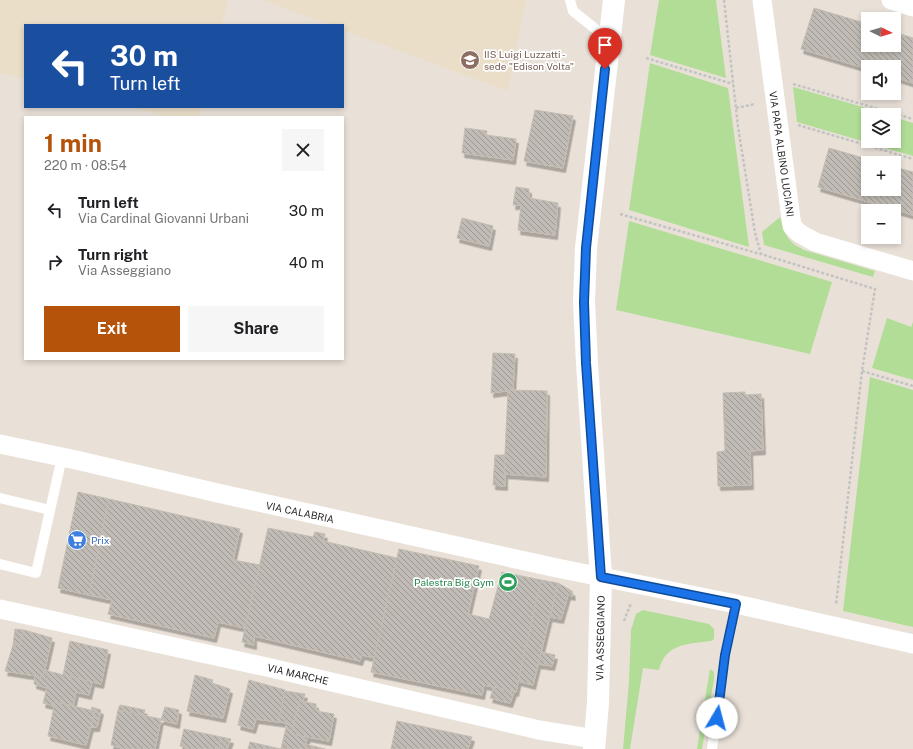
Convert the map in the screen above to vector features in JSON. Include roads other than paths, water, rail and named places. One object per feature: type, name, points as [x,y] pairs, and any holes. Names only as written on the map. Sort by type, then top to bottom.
[{"type":"street","name":"VIA ASSEGGIANO","points":[[594,744],[598,703],[601,577],[586,363],[584,302],[586,248],[608,39],[614,0]]},
{"type":"street","name":"VIA PAPA ALBINO LUCIANI","points":[[762,0],[792,226],[798,233],[815,242],[913,271]]},
{"type":"street","points":[[891,0],[913,7]]},
{"type":"street","name":"VIA CALABRIA","points":[[0,444],[230,496],[601,577],[736,604],[913,644]]},
{"type":"street","name":"VIA MARCHE","points":[[0,609],[271,668],[594,744]]},
{"type":"lane","points":[[570,0],[573,11],[608,39]]},
{"type":"lane","points":[[0,564],[36,573],[62,457]]},
{"type":"lane","points":[[0,498],[50,510]]},
{"type":"lane","points":[[712,749],[725,655],[736,604]]},
{"type":"place","name":"IIS Luigi Luzzatti - sede \"Edison Volta\"","points":[[470,60]]},
{"type":"place","name":"Prix","points":[[77,540]]},
{"type":"place","name":"Palestra Big Gym","points":[[508,582]]}]
